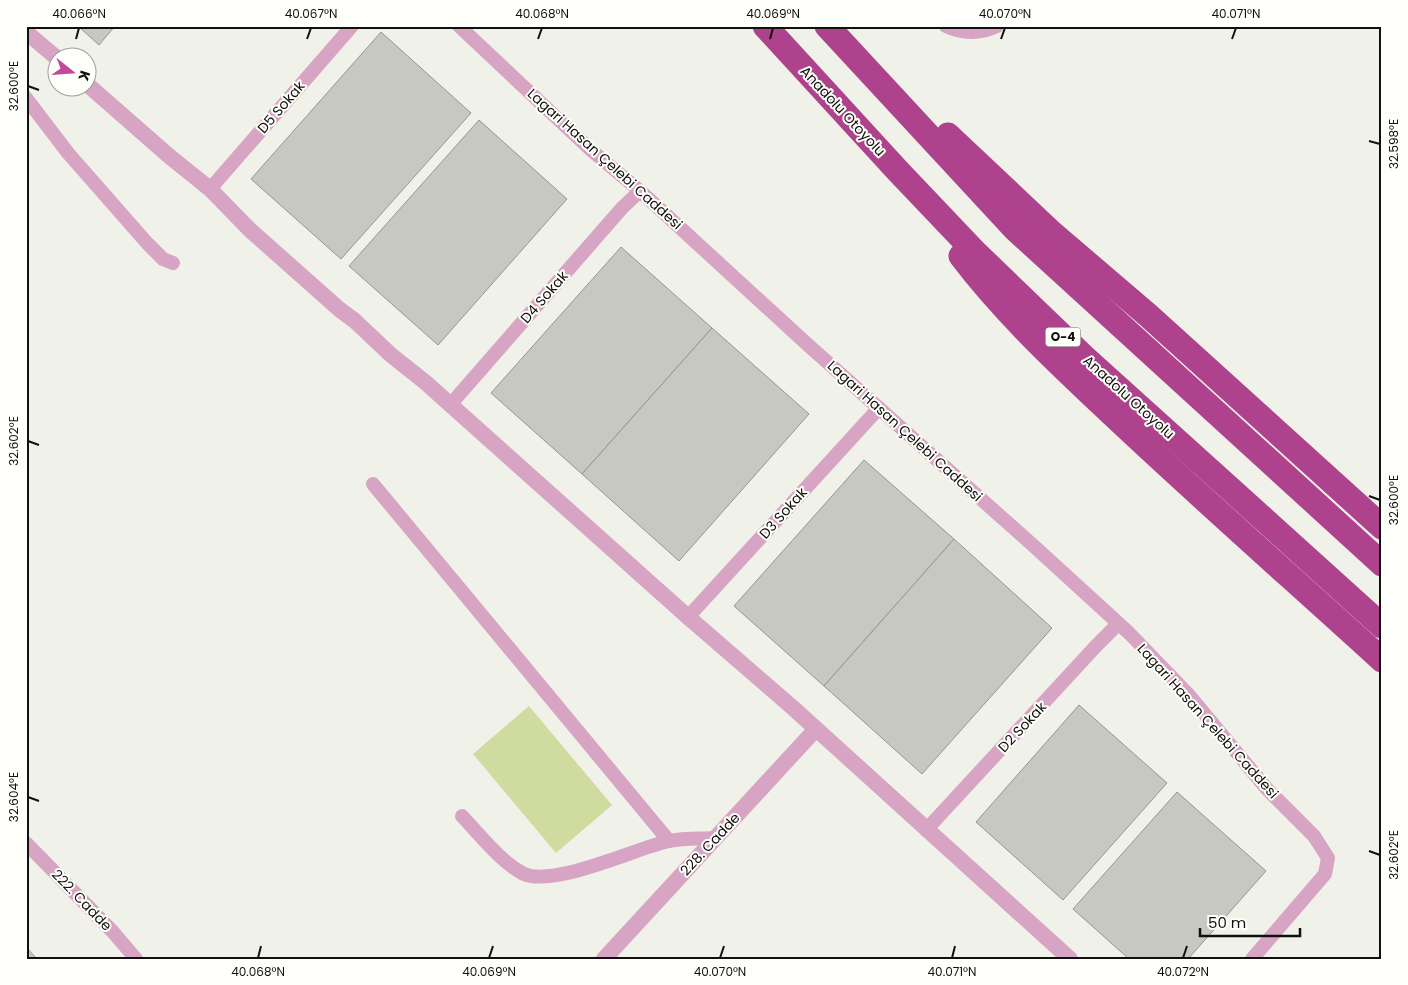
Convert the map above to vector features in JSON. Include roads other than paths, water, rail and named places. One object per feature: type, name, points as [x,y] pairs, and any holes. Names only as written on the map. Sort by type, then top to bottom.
[{"type":"highway","name":"Anadolu Otoyolu","points":[[764,26],[976,253],[1084,357],[1382,626]]},
{"type":"highway","points":[[827,26],[1015,228],[1382,564]]},
{"type":"highway","points":[[833,26],[1052,233],[1149,316],[1382,528]]},
{"type":"highway","points":[[897,170],[983,285],[1064,369],[1198,494],[1278,564],[1382,660]]},
{"type":"street","name":"D5 Sokak","points":[[210,189],[352,26]]},
{"type":"street","name":"Lagari Hasan Çelebi Caddesi","points":[[460,26],[591,150],[640,191],[1118,624],[1188,694],[1267,788],[1314,836],[1328,858],[1325,874],[1252,959]]},
{"type":"street","points":[[946,26],[966,33],[988,31],[997,26]]},
{"type":"street","points":[[26,32],[48,51]]},
{"type":"street","points":[[98,94],[210,189],[250,230],[355,321],[391,356],[425,382],[816,729],[1070,959]]},
{"type":"street","points":[[26,98],[68,153],[147,243],[163,259],[173,263]]},
{"type":"street","name":"D4 Sokak","points":[[450,405],[622,208],[640,191]]},
{"type":"street","name":"D3 Sokak","points":[[688,617],[879,408]]},
{"type":"street","points":[[373,484],[669,841]]},
{"type":"street","name":"D2 Sokak","points":[[926,830],[1118,624]]},
{"type":"street","name":"228. Cadde","points":[[604,959],[816,729]]},
{"type":"street","points":[[462,816],[507,863],[531,877],[560,875],[669,841],[714,838]]},
{"type":"street","name":"222. Cadde","points":[[26,843],[113,932],[136,959]]}]
